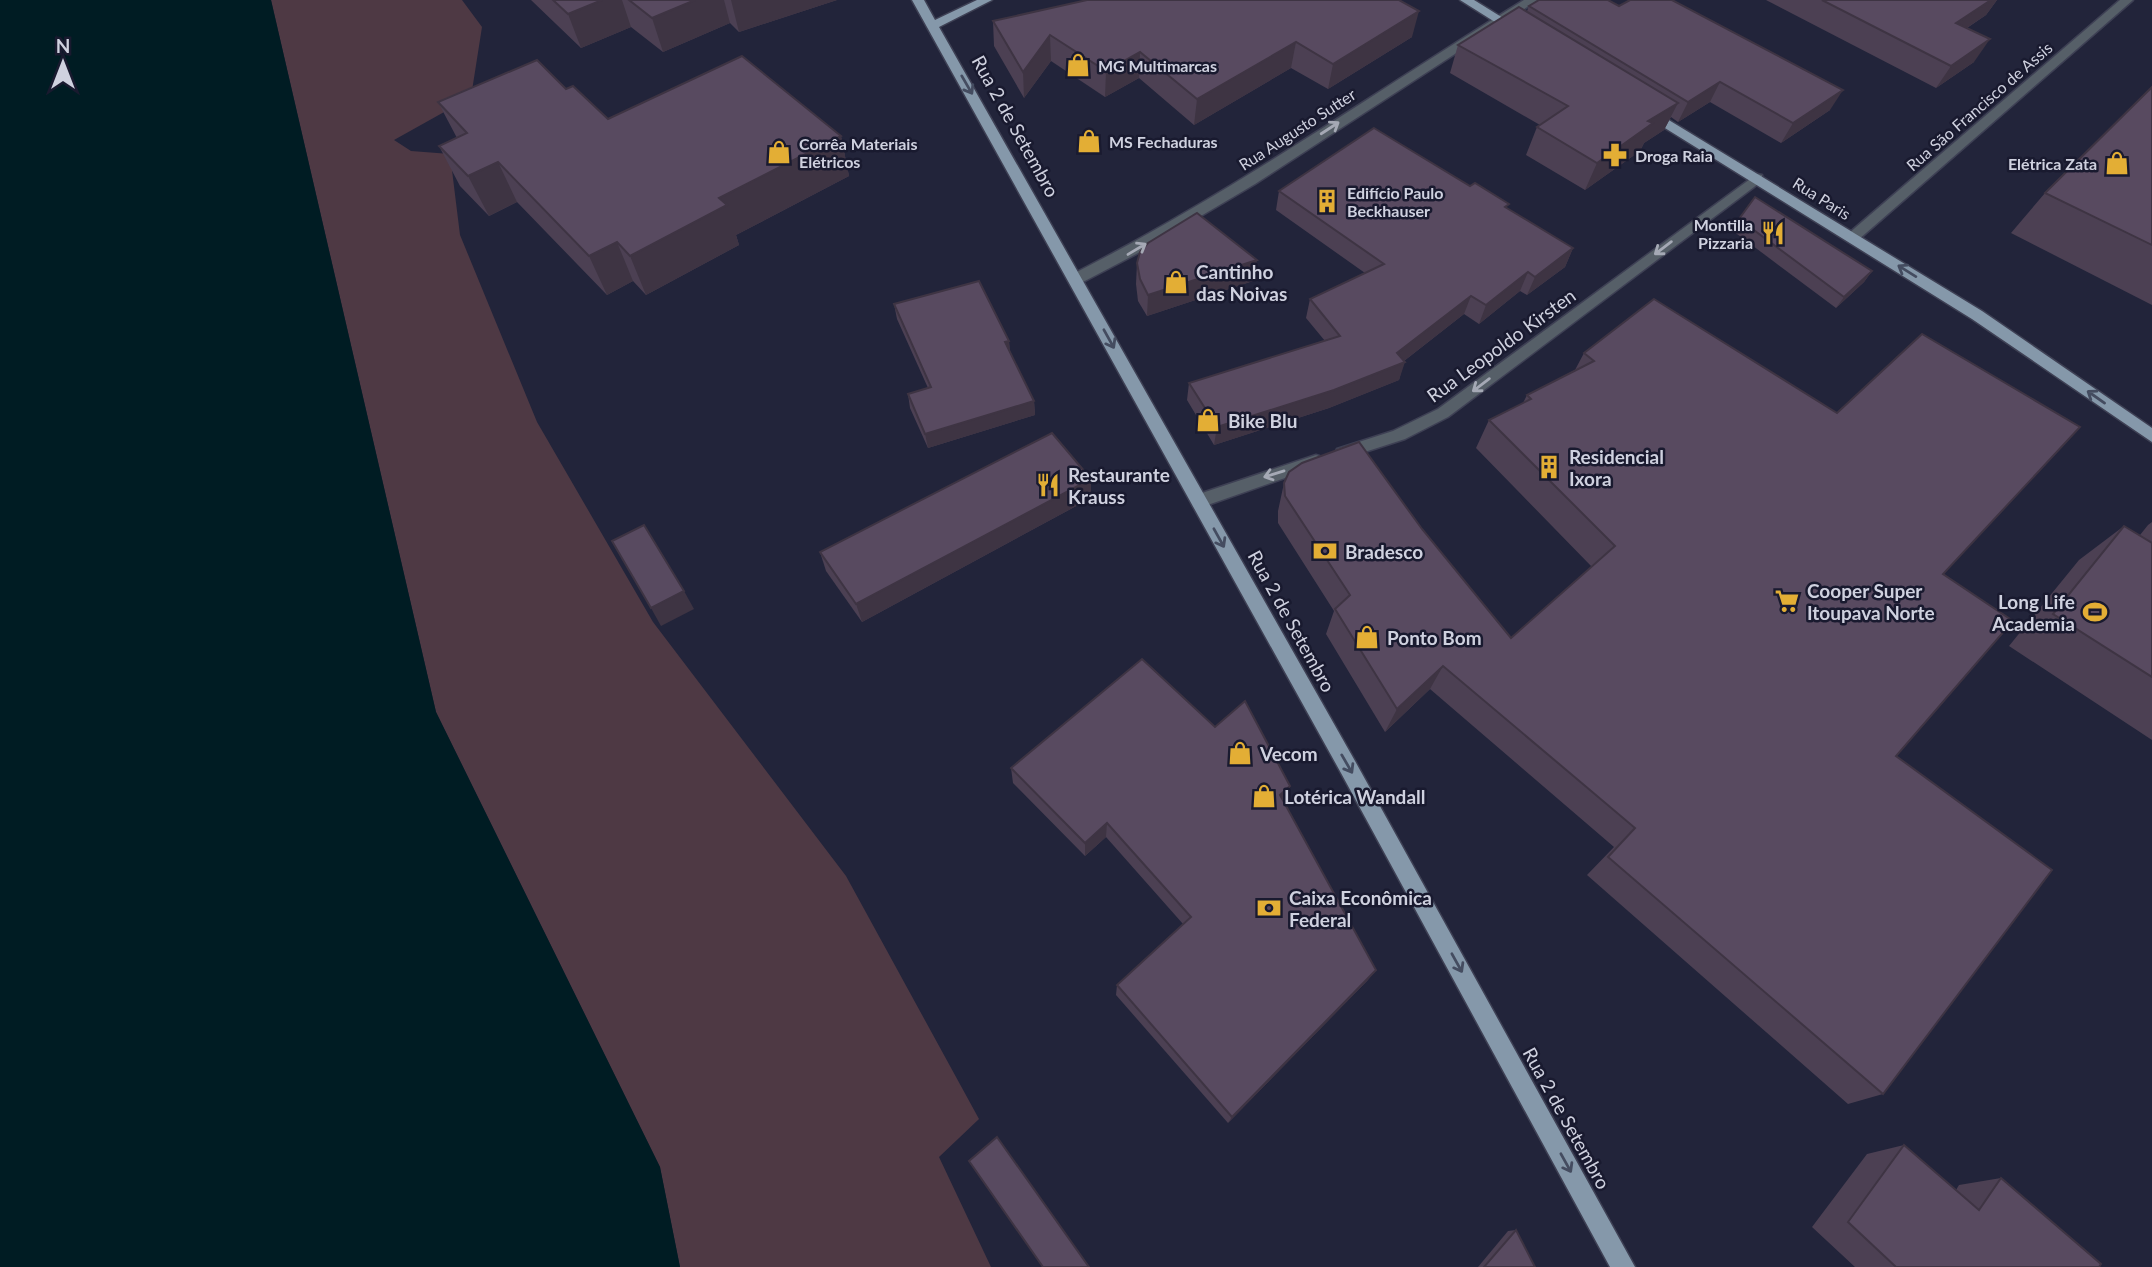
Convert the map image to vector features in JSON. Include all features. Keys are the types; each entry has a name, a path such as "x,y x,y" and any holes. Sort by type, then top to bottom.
{"main road":[{"name":"Rua 2 de Setembro","path":"918,0 1355,778 1623,1267"},
{"path":"933,26 986,0"},
{"path":"1466,0 1535,41"},
{"name":"Rua Paris","path":"1640,106 1977,315 2152,436"}],"street":[{"name":"Rua Augusto Sutter","path":"1076,279 1124,256 1197,214 1532,0"},
{"name":"Rua São Francisco de Assis","path":"1853,237 2127,0"},
{"name":"Rua Leopoldo Kirsten","path":"1199,500 1399,435 1443,413 1757,178"}],"shaded area":[{"path":"271,0 462,0 482,27 471,97 394,140 411,151 450,154 460,235 537,422 653,622 846,876 979,1119 939,1157 991,1267 680,1267 660,1167 436,712"}],"water":[{"path":"0,0 271,0 436,712 660,1167 680,1267 0,1267"}],"building":[{"path":"553,0 602,0 568,14"},
{"path":"629,0 695,0 652,18"},
{"path":"1087,0 1399,0 1419,11 1333,64 1296,42 1197,99 1140,52 1106,71 1050,35 1023,72 993,21"},
{"path":"1539,0 1608,0 1619,6 1630,0 1672,0 1843,90 1793,123 1720,82 1688,102 1529,6"},
{"path":"1822,0 1991,0 1956,23 1990,39 1951,66"},
{"path":"1519,7 1678,103 1648,121 1653,123 1597,163 1537,127 1568,106 1458,45"},
{"path":"742,56 841,136 719,198 727,205 630,256 617,242 589,256 498,162 468,176 439,146 467,133 438,102 537,60 566,89 573,86 608,119"},
{"path":"2152,87 2152,245 2045,193"},
{"path":"1374,128 1470,186 1475,183 1509,204 1505,207 1573,248 1535,277 1528,272 1486,305 1471,296 1397,353 1405,362 1334,390 1217,427 1189,383 1340,336 1310,299 1384,264 1279,191"},
{"path":"1755,197 1872,271 1844,297 1739,219"},
{"path":"1197,213 1257,260 1148,295 1140,279 1137,263 1140,252 1148,243"},
{"path":"979,281 1009,341 1005,342 1034,401 925,434 908,394 931,387 894,304"},
{"path":"1654,299 1837,413 1922,334 2080,427 1943,574 2013,621 1896,756 2052,870 1883,1094 1608,857 1635,828 1443,666 1397,709 1335,609 1350,595 1285,496 1284,483 1289,472 1302,463 1359,442 1422,529 1511,638 1615,546 1489,420 1531,399 1527,395 1594,361 1584,353"},
{"path":"1052,433 1091,479 856,604 820,552"},
{"path":"644,525 684,591 651,608 612,541"},
{"path":"2124,526 2152,543 2152,677 2053,614"},
{"path":"1142,659 1215,727 1245,701 1290,786 1280,795 1376,970 1232,1117 1117,985 1191,917 1107,823 1085,843 1011,768"},
{"path":"997,1137 1089,1267 1043,1267 969,1161"},
{"path":"1904,1145 1979,1210 2001,1178 2101,1264 2099,1267 1896,1267 1848,1222"},
{"path":"1516,1230 1535,1267 1484,1267"}],"place":[{"name":"MG Multimarcas","path":"1078,65"},
{"name":"MS Fechaduras","path":"1089,141"},
{"name":"Corrêa Materiais Elétricos","path":"779,152"},
{"name":"Droga Raia","path":"1615,155"},
{"name":"Elétrica Zata","path":"2117,163"},
{"name":"Edifício Paulo Beckhauser","path":"1327,201"},
{"name":"Montilla Pizzaria","path":"1773,233"},
{"name":"Cantinho das Noivas","path":"1176,282"},
{"name":"Bike Blu","path":"1208,420"},
{"name":"Residencial Ixora","path":"1549,467"},
{"name":"Restaurante Krauss","path":"1048,485"},
{"name":"Bradesco","path":"1325,551"},
{"name":"Cooper Super Itoupava Norte","path":"1787,601"},
{"name":"Long Life Academia","path":"2095,612"},
{"name":"Ponto Bom","path":"1367,637"},
{"name":"Vecom","path":"1240,753"},
{"name":"Lotérica Wandall","path":"1264,796"},
{"name":"Caixa Econômica Federal","path":"1269,908"}]}
